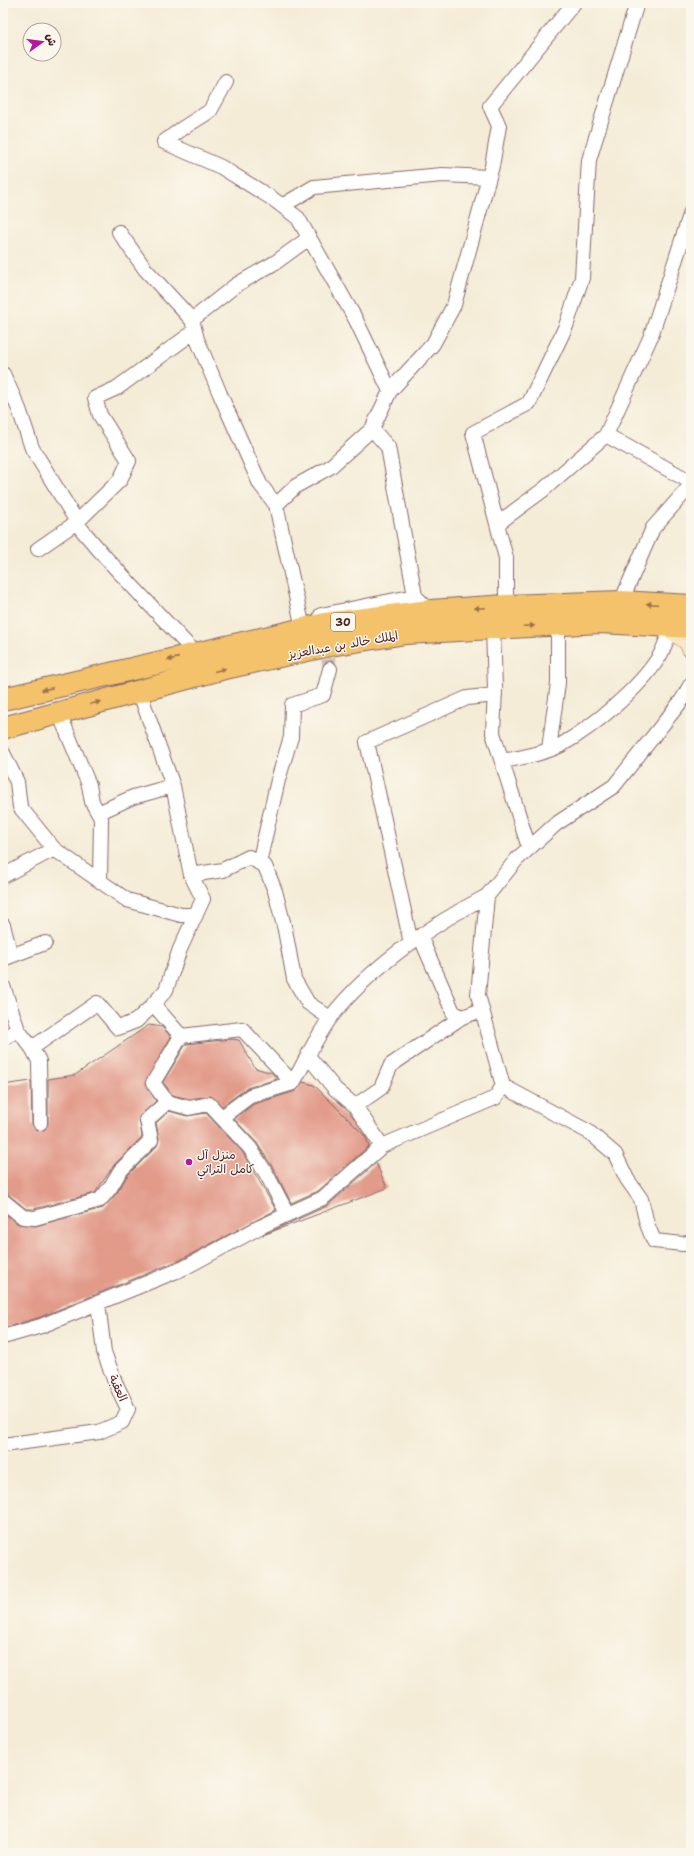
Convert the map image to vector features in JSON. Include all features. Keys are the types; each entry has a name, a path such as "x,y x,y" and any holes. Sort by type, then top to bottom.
{"highway":[{"name":"الملك خالد بن عبدالعزيز","path":"3,699 325,624 423,604 506,606 621,602 689,603"},
{"name":"الملك خالد بن عبدالعزيز","path":"3,728 226,668 330,645 406,633 600,622 676,627"}],"street":[{"path":"276,505 296,486 330,467 372,429 390,391 433,344 454,305 489,178 499,126 490,106 574,3"},
{"path":"506,606 506,558 473,433 529,403 566,326 582,278 589,160 637,3"},
{"path":"226,82 210,111 164,142 221,167 298,218 356,320 390,391"},
{"path":"282,206 314,187 442,175 489,178"},
{"path":"497,524 543,490 606,435 651,336 691,212"},
{"path":"119,232 145,269 193,326 220,394 260,484 276,505 301,619"},
{"path":"38,549 77,522 120,480 129,461 100,414 95,398 118,388 193,326 236,285 276,262 309,238"},
{"path":"3,374 19,409 32,448 77,522 106,558 196,654"},
{"path":"238,644 276,624 301,619 423,604 388,447 372,429"},
{"path":"606,435 691,484 653,528 621,602"},
{"path":"548,749 558,683 558,625"},
{"path":"502,761 530,756 560,745 613,707 633,689 659,657 676,627 689,642 691,648"},
{"path":"493,628 495,695 493,733 529,848"},
{"path":"259,863 278,780 292,736 292,705 323,695 330,669"},
{"path":"222,1117 250,1096 293,1083 330,1018 352,992 416,940 452,914 487,896 517,859 556,824 614,786 682,700 691,684"},
{"path":"32,1048 96,1003 118,1028 136,1020 154,1005 166,990 180,949 204,899 191,875 173,786 139,691"},
{"path":"462,1017 453,1012 416,940 367,742 467,698 495,695"},
{"path":"59,713 89,785 92,802 101,818 100,881"},
{"path":"3,753 17,782 20,806 54,849 127,900 181,915 196,915"},
{"path":"98,813 133,797 173,786"},
{"path":"3,876 54,849"},
{"path":"191,875 223,870 249,856 265,866 275,891 285,930 294,979 308,1003 330,1018"},
{"path":"3,1337 42,1326 184,1268 287,1213 323,1198 382,1146 495,1098 502,1086 478,995 487,896"},
{"path":"3,925 7,958 45,943"},
{"path":"3,986 18,1030 32,1048 39,1061 40,1124"},
{"path":"154,1005 181,1036"},
{"path":"355,1106 381,1088 391,1065 462,1017 482,1010"},
{"path":"181,1036 242,1029 293,1083"},
{"path":"3,1038 18,1030"},
{"path":"181,1036 153,1083 167,1102 189,1108 209,1104 250,1148 267,1175 287,1213"},
{"path":"308,1056 335,1089 355,1106 382,1146"},
{"path":"502,1086 589,1132 615,1154 627,1179 641,1199 654,1241 683,1244 691,1242"},
{"path":"3,1201 23,1217 35,1218 100,1200 110,1188 120,1171 151,1140 147,1120 167,1102"},
{"name":"العقبة","path":"3,1444 99,1432 122,1422 128,1409 115,1382 104,1352 98,1303"}],"building":[{"path":"149,1025 162,1027 171,1037 145,1083 156,1101 139,1117 142,1137 114,1165 95,1193 34,1209 26,1209 8,1194 3,1193 3,1085 31,1081 32,1124 36,1130 44,1130 48,1123 48,1079 75,1075"},
{"path":"232,1039 239,1040 255,1068 272,1073 277,1079 247,1088 222,1106 211,1096 189,1099 172,1095 163,1082 186,1044"},
{"path":"303,1082 314,1085 365,1136 369,1146 318,1191 291,1203 275,1171 257,1143 234,1119 254,1104 296,1091"},
{"path":"169,1111 187,1116 206,1113 243,1153 276,1210 180,1260 38,1318 3,1328 3,1212 18,1224 35,1226 103,1208 117,1193 127,1176 157,1146 159,1139 156,1123"},
{"path":"376,1163 387,1188 263,1235 327,1206"}],"tunnel":[{"path":"324,638 330,669"}],"place":[{"name":"منزل آل كامل التراثي","path":"189,1162"}]}
